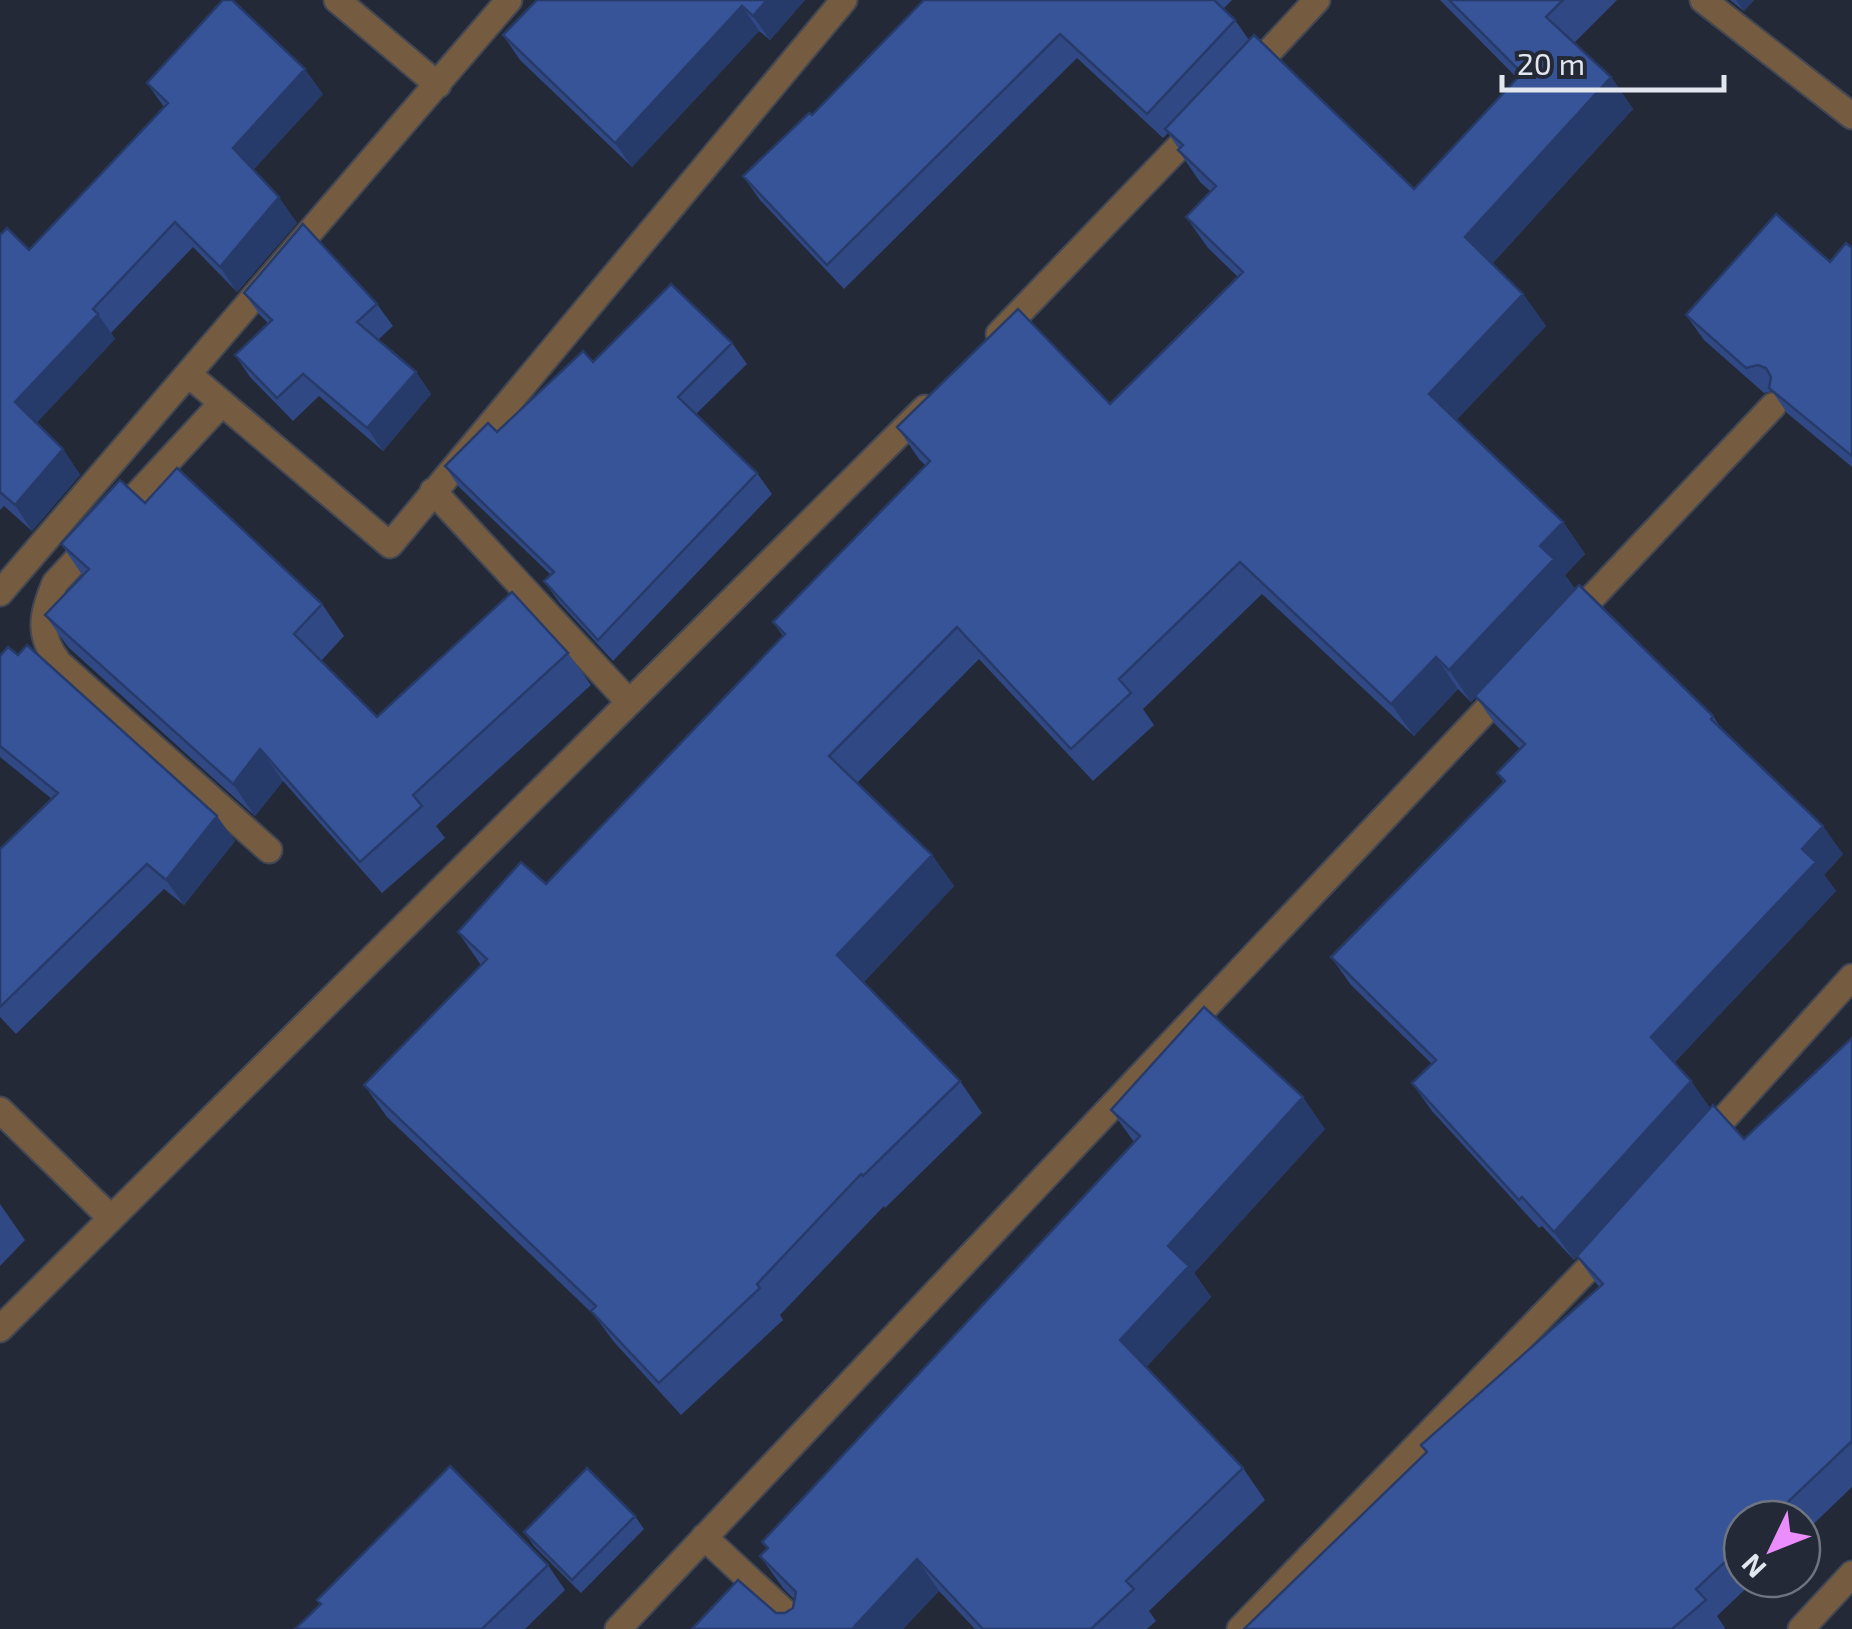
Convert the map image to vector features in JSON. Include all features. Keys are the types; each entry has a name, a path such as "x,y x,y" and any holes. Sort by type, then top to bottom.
{"street":[{"path":"337,0 438,85"},
{"path":"0,593 509,0"},
{"path":"188,374 390,545 844,0"},
{"path":"982,350 1317,0"},
{"path":"1704,0 1852,116"},
{"path":"0,1329 940,393"},
{"path":"222,403 55,583 44,608 42,628 47,648 59,663 269,850"},
{"path":"1554,638 1772,406"},
{"path":"432,491 629,702"},
{"path":"618,1629 1526,667"},
{"path":"1679,1169 1852,977"},
{"path":"0,1110 111,1218"},
{"path":"1240,1629 1626,1228"},
{"path":"704,1537 803,1629"},
{"path":"1801,1629 1852,1574"}],"building":[{"path":"223,0 232,0 305,69 233,148 279,197 220,267 175,222 93,309 98,314 15,402 63,449 15,505 0,492 0,235 7,228 29,250 168,103 147,83"},
{"path":"537,0 767,0 753,16 742,6 615,143 503,35"},
{"path":"924,0 1214,0 1235,20 1147,114 1060,34 827,265 743,176 809,113 812,115"},
{"path":"1449,0 1563,0 1546,17 1611,77 1465,237 1523,294 1429,394 1563,522 1540,546 1554,559 1449,670 1436,657 1391,704 1240,562 1119,679 1131,693 1071,749 957,627 829,756 932,855 837,955 960,1081 861,1174 757,1284 760,1288 659,1383 591,1311 596,1306 364,1085 487,959 458,932 521,862 546,884 785,634 773,622 930,461 897,427 1018,309 1110,404 1243,272 1186,217 1216,186 1178,150 1183,145 1165,129 1254,35 1414,189 1522,73"},
{"path":"1776,214 1830,262 1846,243 1852,248 1852,456 1769,388 1771,377 1766,368 1746,368 1686,315"},
{"path":"303,224 377,304 357,322 416,372 367,428 303,374 277,398 235,355 272,320 244,293"},
{"path":"671,284 732,343 678,397 757,473 598,640 544,581 554,572 445,466 488,423 497,432 583,351 593,362"},
{"path":"177,468 322,604 294,634 377,717 512,592 568,653 413,795 422,806 360,862 260,749 233,784 45,615 89,569 61,544 120,480 145,503"},
{"path":"1579,585 1823,826 1802,849 1816,862 1651,1037 1691,1081 1554,1232 1522,1197 1519,1200 1412,1083 1436,1060 1331,957 1505,781 1497,773 1525,744 1475,696"},
{"path":"27,645 217,816 166,880 147,864 0,1007 0,849 58,793 0,746 0,656 8,647 18,655"},
{"path":"1204,1007 1303,1097 1168,1246 1189,1266 1120,1340 1243,1468 1126,1581 1134,1589 1091,1629 983,1629 917,1559 852,1629 692,1629 738,1580 776,1613 793,1608 796,1592 760,1556 768,1548 762,1542 1140,1136 1111,1110"},
{"path":"1852,1038 1852,1441 1791,1499 1722,1499 1722,1565 1696,1589 1706,1600 1672,1629 1244,1629 1427,1452 1421,1445 1603,1284 1577,1256 1713,1105 1744,1139"},
{"path":"450,1466 548,1565 482,1629 295,1629 321,1604 317,1600"},
{"path":"587,1468 635,1516 572,1580 524,1532"}]}
